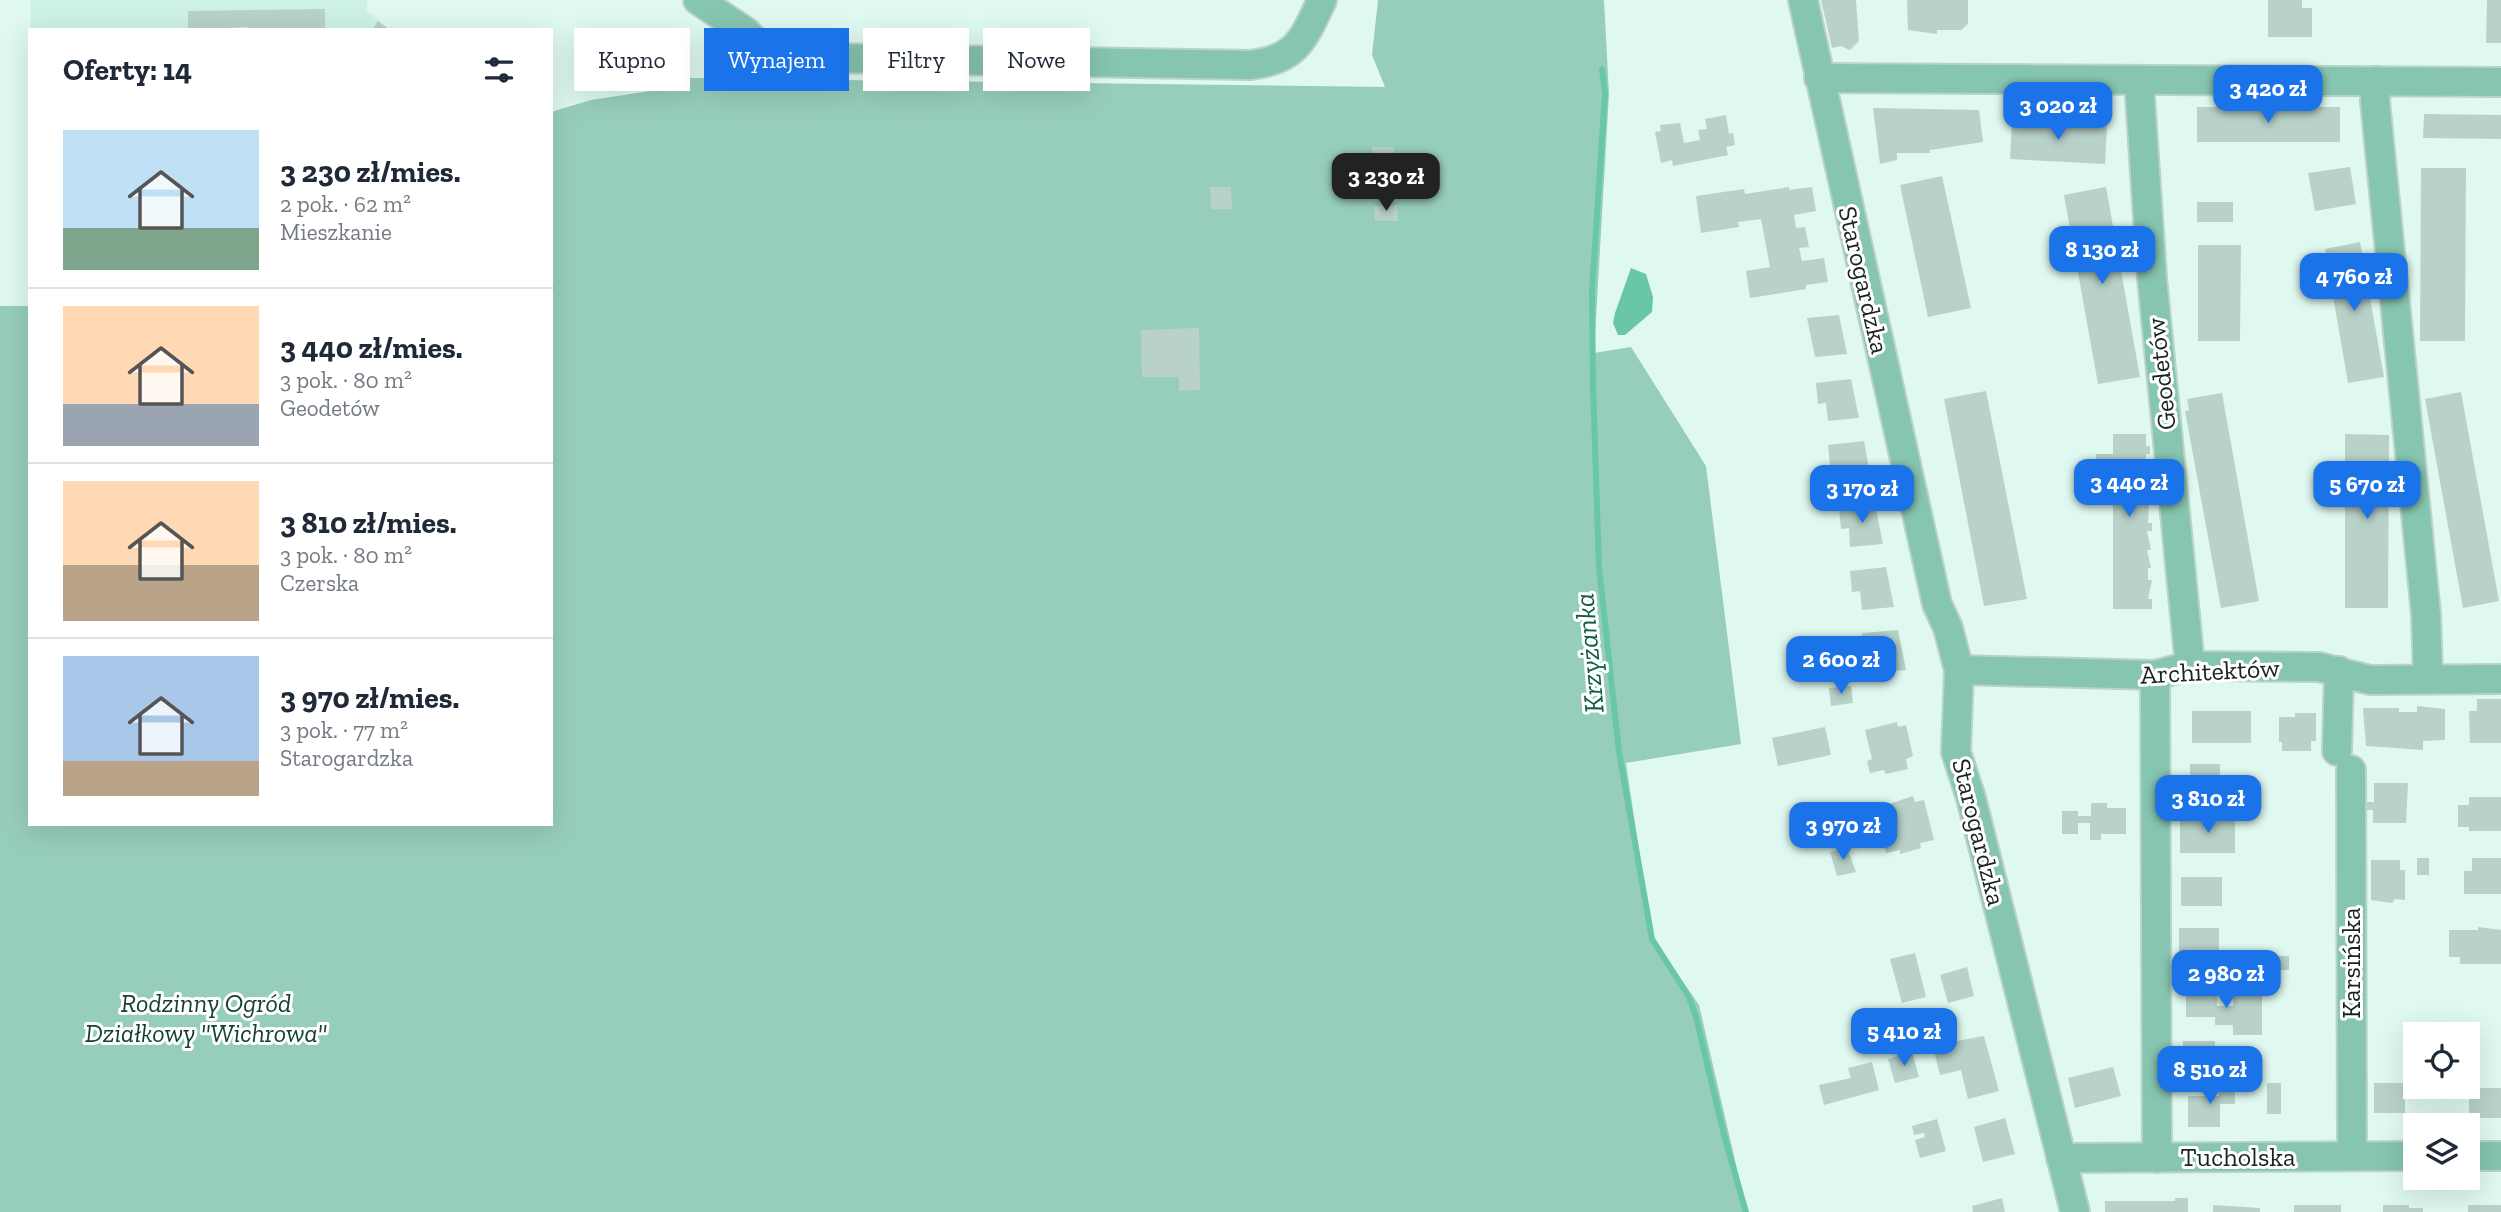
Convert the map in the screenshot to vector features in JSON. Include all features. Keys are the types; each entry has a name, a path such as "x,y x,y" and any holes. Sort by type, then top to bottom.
{"street":[{"path":"698,0 746,32 770,57 1250,65 1284,55 1303,41 1322,0"},
{"name":"Starogardzka","path":"1803,0 1937,604 1948,628 1959,670 1956,752 1971,798 2075,1212"},
{"path":"1819,78 2501,82"},
{"name":"Geodetów","path":"2139,81 2152,278 2190,666"},
{"path":"2376,81 2376,115 2426,614 2428,677"},
{"name":"Architektów","path":"1959,670 2155,675 2190,666 2319,667 2370,680 2428,677 2501,679"},
{"name":"Karsińska","path":"2339,671 2344,761 2351,1156"},
{"path":"2155,675 2157,1157"},
{"name":"Tucholska","path":"2061,1158 2403,1156"},
{"path":"2480,1156 2501,1156"}],"shaded area":[{"path":"31,0 367,0 367,11 388,28 30,28"},
{"path":"1631,268 1646,274 1653,297 1652,312 1625,335 1618,335 1613,323"}],"green space":[{"name":"Rodzinny Ogród Działkowy \"Wichrowa\"","path":"1378,0 1604,0 1609,94 1594,353 1631,347 1706,466 1741,744 1626,763 1652,937 1699,1005 1747,1212 0,1212 0,306 28,306 28,826 553,826 553,111 591,100 650,91 690,91 690,78 704,78 704,91 849,91 849,80 863,80 863,91 969,91 969,82 983,82 983,91 1090,91 1090,83 1385,87 1372,55"}],"building":[{"path":"1821,0 1856,0 1859,41 1850,50 1841,46 1832,48"},
{"path":"1907,0 1968,0 1968,24 1961,30 1937,30 1937,34 1908,30"},
{"path":"2268,0 2302,0 2302,8 2312,8 2312,37 2268,37"},
{"path":"2487,0 2501,0 2501,43 2486,43"},
{"path":"325,9 325,28 188,28 188,11"},
{"path":"378,21 387,28 373,28"},
{"path":"2197,107 2340,107 2340,142 2197,142"},
{"path":"1873,108 1979,110 1983,142 1930,150 1930,153 1897,153 1897,160 1880,164"},
{"path":"2424,114 2501,115 2501,139 2423,138"},
{"path":"1726,115 1729,134 1733,133 1735,145 1726,147 1728,155 1673,166 1672,160 1661,163 1655,132 1661,131 1660,125 1680,123 1684,143 1700,140 1698,130 1707,129 1705,119"},
{"path":"2012,121 2107,126 2105,164 2010,159"},
{"path":"1372,147 1394,147 1394,163 1372,163"},
{"path":"2350,167 2356,204 2315,211 2308,173"},
{"path":"2421,168 2466,168 2465,341 2420,341"},
{"path":"1942,176 1971,308 1928,317 1900,185"},
{"path":"1210,187 1231,187 1232,209 1211,209"},
{"path":"1789,187 1789,190 1812,187 1816,211 1794,215 1796,228 1805,227 1809,247 1799,248 1802,261 1824,258 1828,282 1806,285 1806,289 1750,298 1746,271 1770,267 1761,219 1738,222 1739,227 1701,233 1696,196 1744,189 1745,194"},
{"path":"2106,187 2140,377 2098,384 2064,195"},
{"path":"2197,202 2233,202 2233,222 2197,222"},
{"path":"1397,205 1398,221 1375,221 1374,206"},
{"path":"2360,242 2384,377 2348,383 2325,249"},
{"path":"2198,245 2241,245 2240,341 2198,341"},
{"path":"1839,315 1847,354 1815,357 1807,318"},
{"path":"1199,328 1200,390 1179,391 1179,377 1142,377 1141,330"},
{"path":"1851,379 1859,418 1828,421 1826,403 1818,404 1816,383"},
{"path":"1986,391 2027,599 1984,606 1944,399"},
{"path":"2461,392 2499,601 2463,608 2425,399"},
{"path":"2222,393 2259,601 2221,608 2185,411 2189,410 2187,399"},
{"path":"2113,434 2146,434 2146,446 2150,446 2150,454 2146,454 2146,465 2150,465 2146,484 2150,484 2148,523 2152,523 2152,531 2147,531 2151,550 2147,550 2151,568 2148,568 2148,580 2152,580 2148,599 2152,599 2152,609 2113,609 2113,493 2105,492 2105,473 2096,474 2096,454 2113,454"},
{"path":"2345,434 2389,435 2388,608 2345,608"},
{"path":"1864,441 1871,480 1823,485 1821,466 1830,465 1828,445"},
{"path":"1875,504 1883,544 1850,547 1849,528 1841,529 1839,508"},
{"path":"1886,567 1894,607 1862,610 1860,591 1852,592 1850,571"},
{"path":"1898,630 1906,670 1874,673 1872,653 1864,654 1862,633"},
{"path":"1851,686 1853,703 1831,706 1829,688"},
{"path":"2477,699 2501,699 2501,743 2470,743 2469,711 2477,711"},
{"path":"2417,706 2445,709 2445,740 2423,741 2423,750 2366,746 2363,708 2399,708 2399,712 2417,712"},
{"path":"2192,711 2251,711 2251,743 2192,743"},
{"path":"2295,713 2316,713 2316,741 2311,741 2311,751 2282,751 2282,742 2279,742 2279,717 2295,717"},
{"path":"1897,722 1898,727 1906,725 1913,756 1906,759 1908,769 1886,774 1884,770 1870,773 1867,761 1872,759 1865,730"},
{"path":"1825,727 1831,755 1778,766 1772,738"},
{"path":"2190,764 2220,764 2220,792 2190,792"},
{"path":"2374,783 2408,783 2406,823 2373,823 2373,810 2367,810 2367,802 2374,802"},
{"path":"1913,796 1915,802 1924,800 1934,840 1920,843 1921,848 1900,854 1900,850 1886,853 1881,832 1869,836 1863,813"},
{"path":"2469,797 2501,797 2501,831 2469,831 2469,827 2458,827 2458,805 2469,805"},
{"path":"2091,803 2107,803 2107,808 2126,808 2126,834 2101,834 2101,840 2090,840 2090,823 2078,823 2078,834 2062,834 2062,811 2078,811 2078,816 2091,816"},
{"path":"2180,818 2235,818 2235,853 2180,853"},
{"path":"1847,848 1856,872 1837,876 1830,852"},
{"path":"2417,858 2429,858 2429,875 2417,875"},
{"path":"2472,858 2501,858 2501,894 2464,894 2464,871 2472,871"},
{"path":"2371,860 2400,860 2400,870 2405,870 2405,900 2395,899 2392,903 2371,900"},
{"path":"2181,877 2222,877 2222,906 2181,906"},
{"path":"2478,927 2501,930 2501,964 2460,964 2460,957 2449,957 2449,930 2478,930"},
{"path":"2179,928 2219,928 2219,956 2179,956"},
{"path":"1915,953 1926,997 1902,1003 1890,959"},
{"path":"2219,956 2289,956 2289,970 2219,970"},
{"path":"1967,967 1974,996 1948,1003 1940,975"},
{"path":"2186,986 2217,986 2217,1006 2233,1006 2233,996 2262,996 2262,1035 2233,1035 2233,1025 2215,1025 2215,1017 2186,1017"},
{"path":"1984,1036 1999,1091 1968,1099 1961,1070 1940,1075 1934,1051 1947,1048 1946,1043"},
{"path":"2183,1041 2215,1041 2215,1054 2223,1054 2223,1075 2183,1075"},
{"path":"1912,1052 1919,1077 1895,1083 1888,1059"},
{"path":"1872,1062 1879,1090 1824,1105 1819,1085 1851,1078 1848,1068"},
{"path":"2113,1067 2121,1096 2075,1108 2068,1078"},
{"path":"2219,1081 2235,1081 2235,1104 2220,1104 2220,1127 2188,1127 2188,1096 2219,1096"},
{"path":"2267,1083 2281,1083 2281,1114 2267,1114"},
{"path":"2374,1083 2403,1083 2405,1113 2374,1113"},
{"path":"2480,1088 2501,1088 2501,1118 2480,1118 2480,1113 2469,1113 2469,1099 2480,1099"},
{"path":"2005,1118 2015,1154 1983,1162 1974,1127"},
{"path":"1937,1119 1946,1151 1920,1158 1915,1140 1925,1137 1924,1133 1914,1135 1912,1126"},
{"path":"2002,1198 2005,1212 1973,1212 1972,1206"},
{"path":"2175,1198 2188,1198 2188,1212 2105,1212 2105,1201 2175,1201"},
{"path":"2213,1205 2260,1208 2260,1212 2213,1212"},
{"path":"2294,1205 2341,1205 2341,1212 2294,1212"},
{"path":"2383,1205 2409,1205 2409,1208 2423,1208 2423,1212 2383,1212"},
{"path":"2468,1205 2501,1205 2501,1212 2468,1212"}],"waterway":[{"name":"Krzyżanka","path":"1602,69 1605,93 1592,291 1593,386 1599,567 1619,752 1652,939 1689,997 1696,1017 1724,1135 1746,1212"}]}
